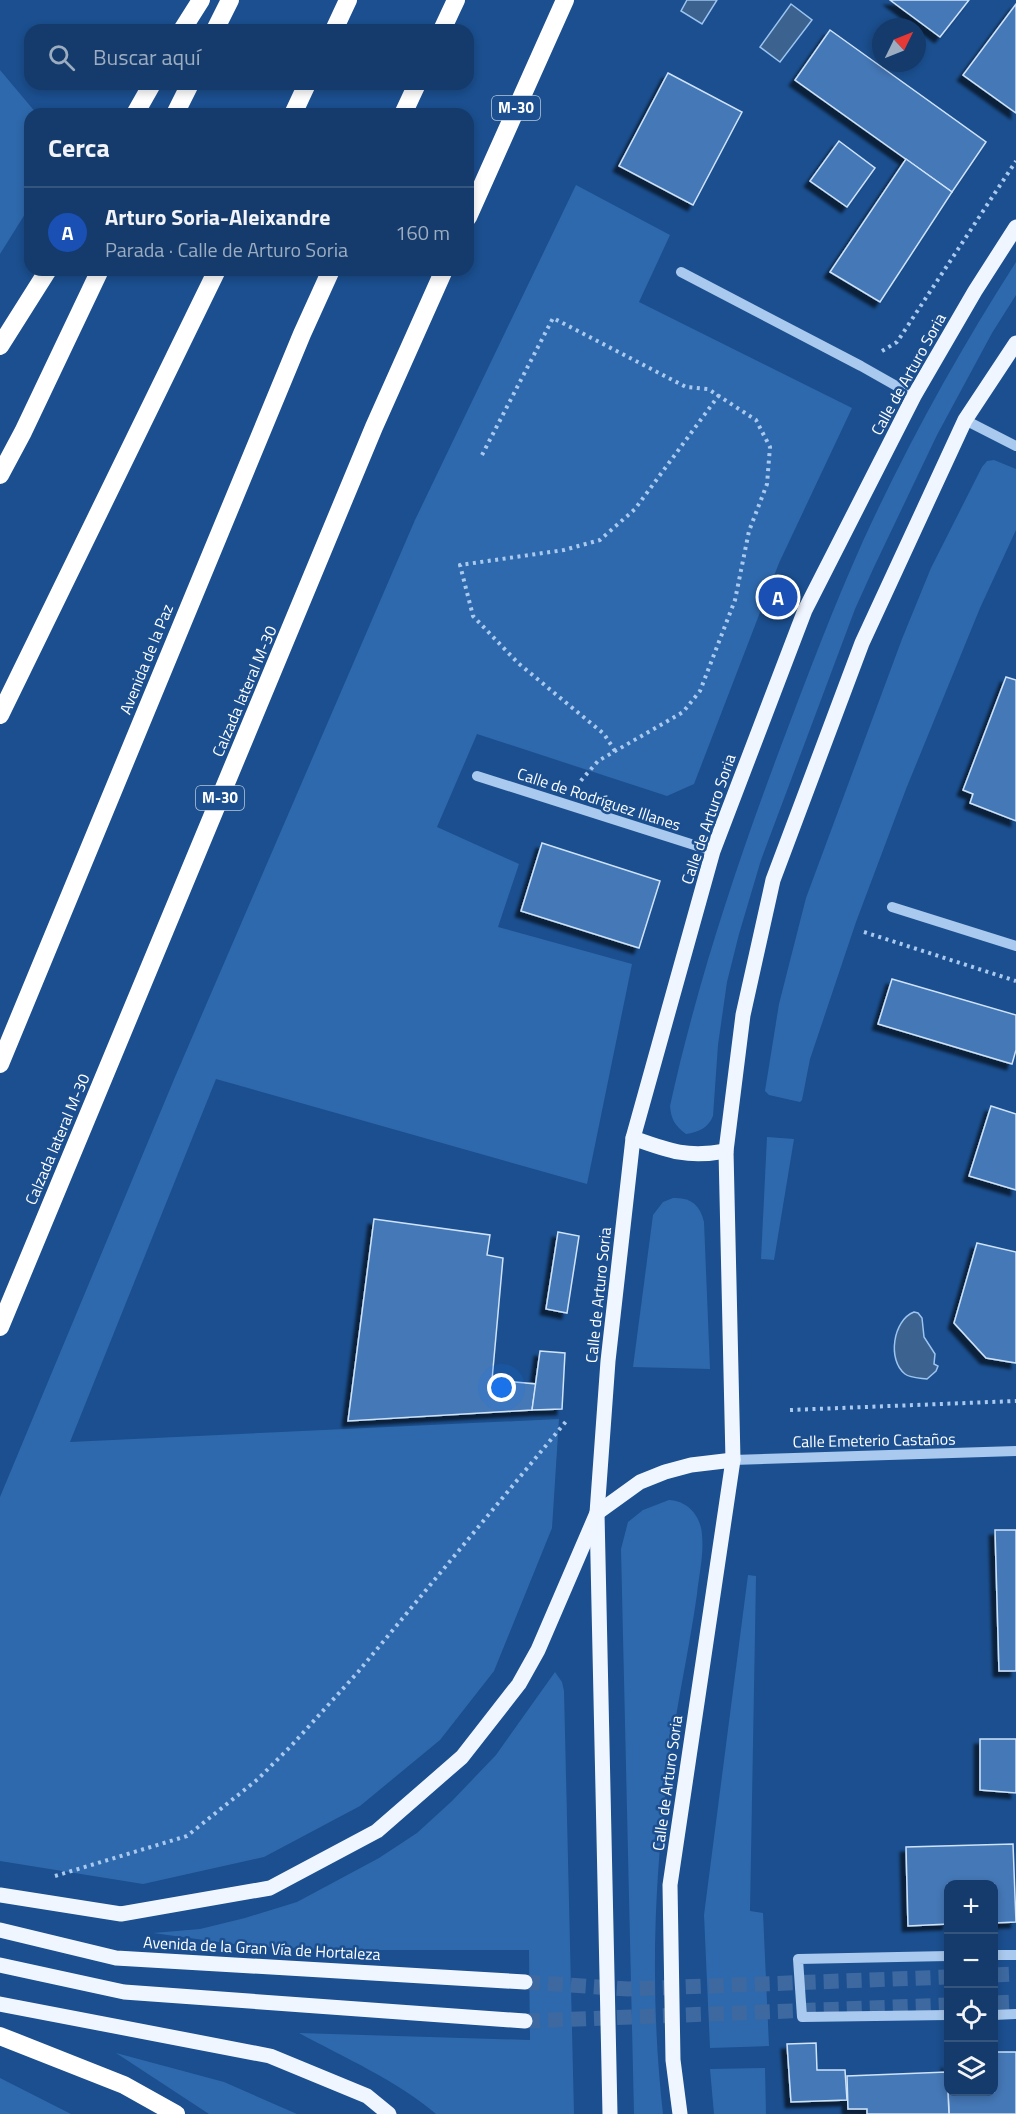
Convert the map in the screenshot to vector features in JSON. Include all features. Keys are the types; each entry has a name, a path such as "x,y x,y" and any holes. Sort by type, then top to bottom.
{"highway":[{"path":"186,24 201,0"},
{"path":"218,24 230,0"},
{"path":"337,24 348,0"},
{"path":"445,24 456,0"},
{"name":"M-30","path":"474,203 564,0"},
{"path":"138,108 149,90"},
{"path":"178,108 187,90"},
{"path":"296,108 305,90"},
{"path":"406,108 414,90"},
{"path":"0,346 44,276"},
{"path":"0,475 23,432 97,276"},
{"path":"0,715 214,276"},
{"name":"Avenida de la Paz","path":"0,1064 302,334 328,276"},
{"name":"Calzada lateral M-30","path":"0,1327 370,438 441,276"},
{"path":"0,2036 124,2085 176,2114"}],"main road":[{"name":"Calle de Arturo Soria","path":"610,2114 597,1513 608,1361 633,1138 713,850 805,610 914,396 975,291 1016,227"},
{"name":"Calle de Arturo Soria","path":"680,2114 672,2060 670,1885 733,1460 726,1151 743,1016 773,880 862,643 965,420 1016,343"},
{"path":"633,1138 674,1153 705,1155 726,1151"},
{"path":"0,1895 121,1914 270,1888 377,1831 462,1757 519,1684 538,1650 597,1513 630,1488 664,1472 691,1465 733,1460"},
{"name":"Avenida de la Gran Vía de Hortaleza","path":"0,1930 116,1958 525,1982"},
{"path":"0,1965 124,1992 525,2021"},
{"path":"0,2004 270,2056 367,2096 389,2114"}],"street":[{"path":"681,272 914,396"},
{"path":"965,420 1016,446"},
{"name":"Calle de Rodríguez Illanes","path":"477,776 713,850"},
{"path":"892,907 1016,946"},
{"name":"Calle Emeterio Castaños","path":"733,1460 1016,1451"},
{"path":"998,1955 1016,1955"},
{"path":"944,1956 798,1959 802,2017 944,2015"},
{"path":"998,2015 1016,2014"}],"path":[{"path":"879,352 897,342 1016,161"},
{"path":"482,455 553,318 686,387 708,389 756,420 770,447 767,484 749,531 735,600 700,691 683,712 598,761 561,802"},
{"path":"615,751 604,734 518,663 473,616 460,565 564,550 600,540 635,509 718,395"},
{"path":"864,932 1016,981"},
{"path":"790,1410 1016,1401"},
{"path":"54,1876 187,1836 258,1779 358,1672 568,1419"}],"shaded area":[{"path":"687,0 717,0 702,24 681,11"},
{"path":"791,4 812,20 780,62 760,47"},
{"path":"0,70 32,108 24,108 24,216 0,254"},
{"path":"576,185 670,235 639,302 852,408 779,563 694,784 667,796 477,734 437,827 519,864 498,927 632,964 587,1184 216,1079 70,1442 559,1419 552,1528 494,1671 440,1740 360,1806 264,1857 143,1884 0,1861 0,1497 175,1077 415,520"},
{"path":"1016,262 1016,295 992,333 937,435 855,609 761,860 739,934 727,982 718,1045 713,1116 702,1129 686,1134 674,1122 670,1106 705,969 749,834 820,643 863,541 897,469 974,330"},
{"path":"994,460 1016,469 1016,530 980,608 906,789 856,922 810,1059 802,1100 800,1102 769,1095 765,1091 779,1004 806,898 902,639 931,568 982,467 987,461"},
{"path":"767,1137 794,1139 774,1260 761,1259"},
{"path":"673,1198 685,1199 694,1203 704,1222 710,1369 633,1367 653,1215 663,1202"},
{"path":"914,1312 922,1318 924,1337 935,1354 934,1364 938,1366 927,1379 905,1374 899,1368 894,1350 897,1331 901,1323"},
{"path":"669,1500 682,1503 696,1516 701,1528 702,1550 694,1613 672,1742 661,1835 655,1974 663,2114 634,2114 621,1549 628,1522 643,1510"},
{"path":"748,1575 756,1576 750,1911 763,1913 769,2046 710,2048 704,1915"},
{"path":"555,1672 562,1682 564,1691 574,2114 436,2114 387,2080 299,2033 530,2040 529,1950 348,1950 248,1946 153,1933 200,1929 297,1902 379,1858 417,1833 452,1801 496,1755"},
{"path":"116,2053 224,2082 297,2114 209,2114"},
{"path":"765,2068 766,2114 714,2114 710,2069"},
{"path":"0,2078 71,2114 0,2114"}],"building":[{"path":"890,0 969,0 940,37 926,27 926,18 914,18"},
{"path":"1016,4 1016,113 963,75"},
{"path":"830,30 872,60 872,72 888,72 986,142 952,192 795,80"},
{"path":"668,73 742,112 693,205 619,166"},
{"path":"839,141 875,168 847,207 810,181"},
{"path":"906,159 952,192 880,302 830,272"},
{"path":"1006,677 1016,680 1016,821 970,803 973,794 963,790"},
{"path":"542,843 660,881 639,948 521,911"},
{"path":"892,979 1016,1015 1016,1050 1012,1064 878,1024"},
{"path":"991,1106 1016,1114 1016,1190 969,1176"},
{"path":"374,1219 490,1235 487,1255 503,1258 492,1380 536,1384 532,1410 348,1421"},
{"path":"558,1232 579,1236 567,1313 546,1309"},
{"path":"977,1243 1016,1252 1016,1363 986,1358 954,1323"},
{"path":"540,1351 565,1353 562,1409 532,1410"},
{"path":"995,1530 1016,1530 1016,1671 999,1671"},
{"path":"980,1739 1016,1739 1016,1793 980,1790"},
{"path":"1013,1844 1016,1922 998,1923 998,1880 944,1880 944,1924 908,1926 906,1847"},
{"path":"816,2043 817,2070 845,2070 847,2100 791,2102 787,2044"},
{"path":"998,2052 1016,2052 1016,2114 949,2114 948,2096 998,2096"},
{"path":"944,2072 944,2096 948,2096 949,2114 867,2114 867,2109 848,2109 847,2076"}],"tunnel":[{"path":"998,1975 1016,1974"},
{"path":"525,1982 628,1989 944,1977"},
{"path":"998,2003 1016,2002"},
{"path":"525,2021 944,2005"}],"place":[{"name":"Arturo Soria-Aleixandre","path":"778,597"}]}
